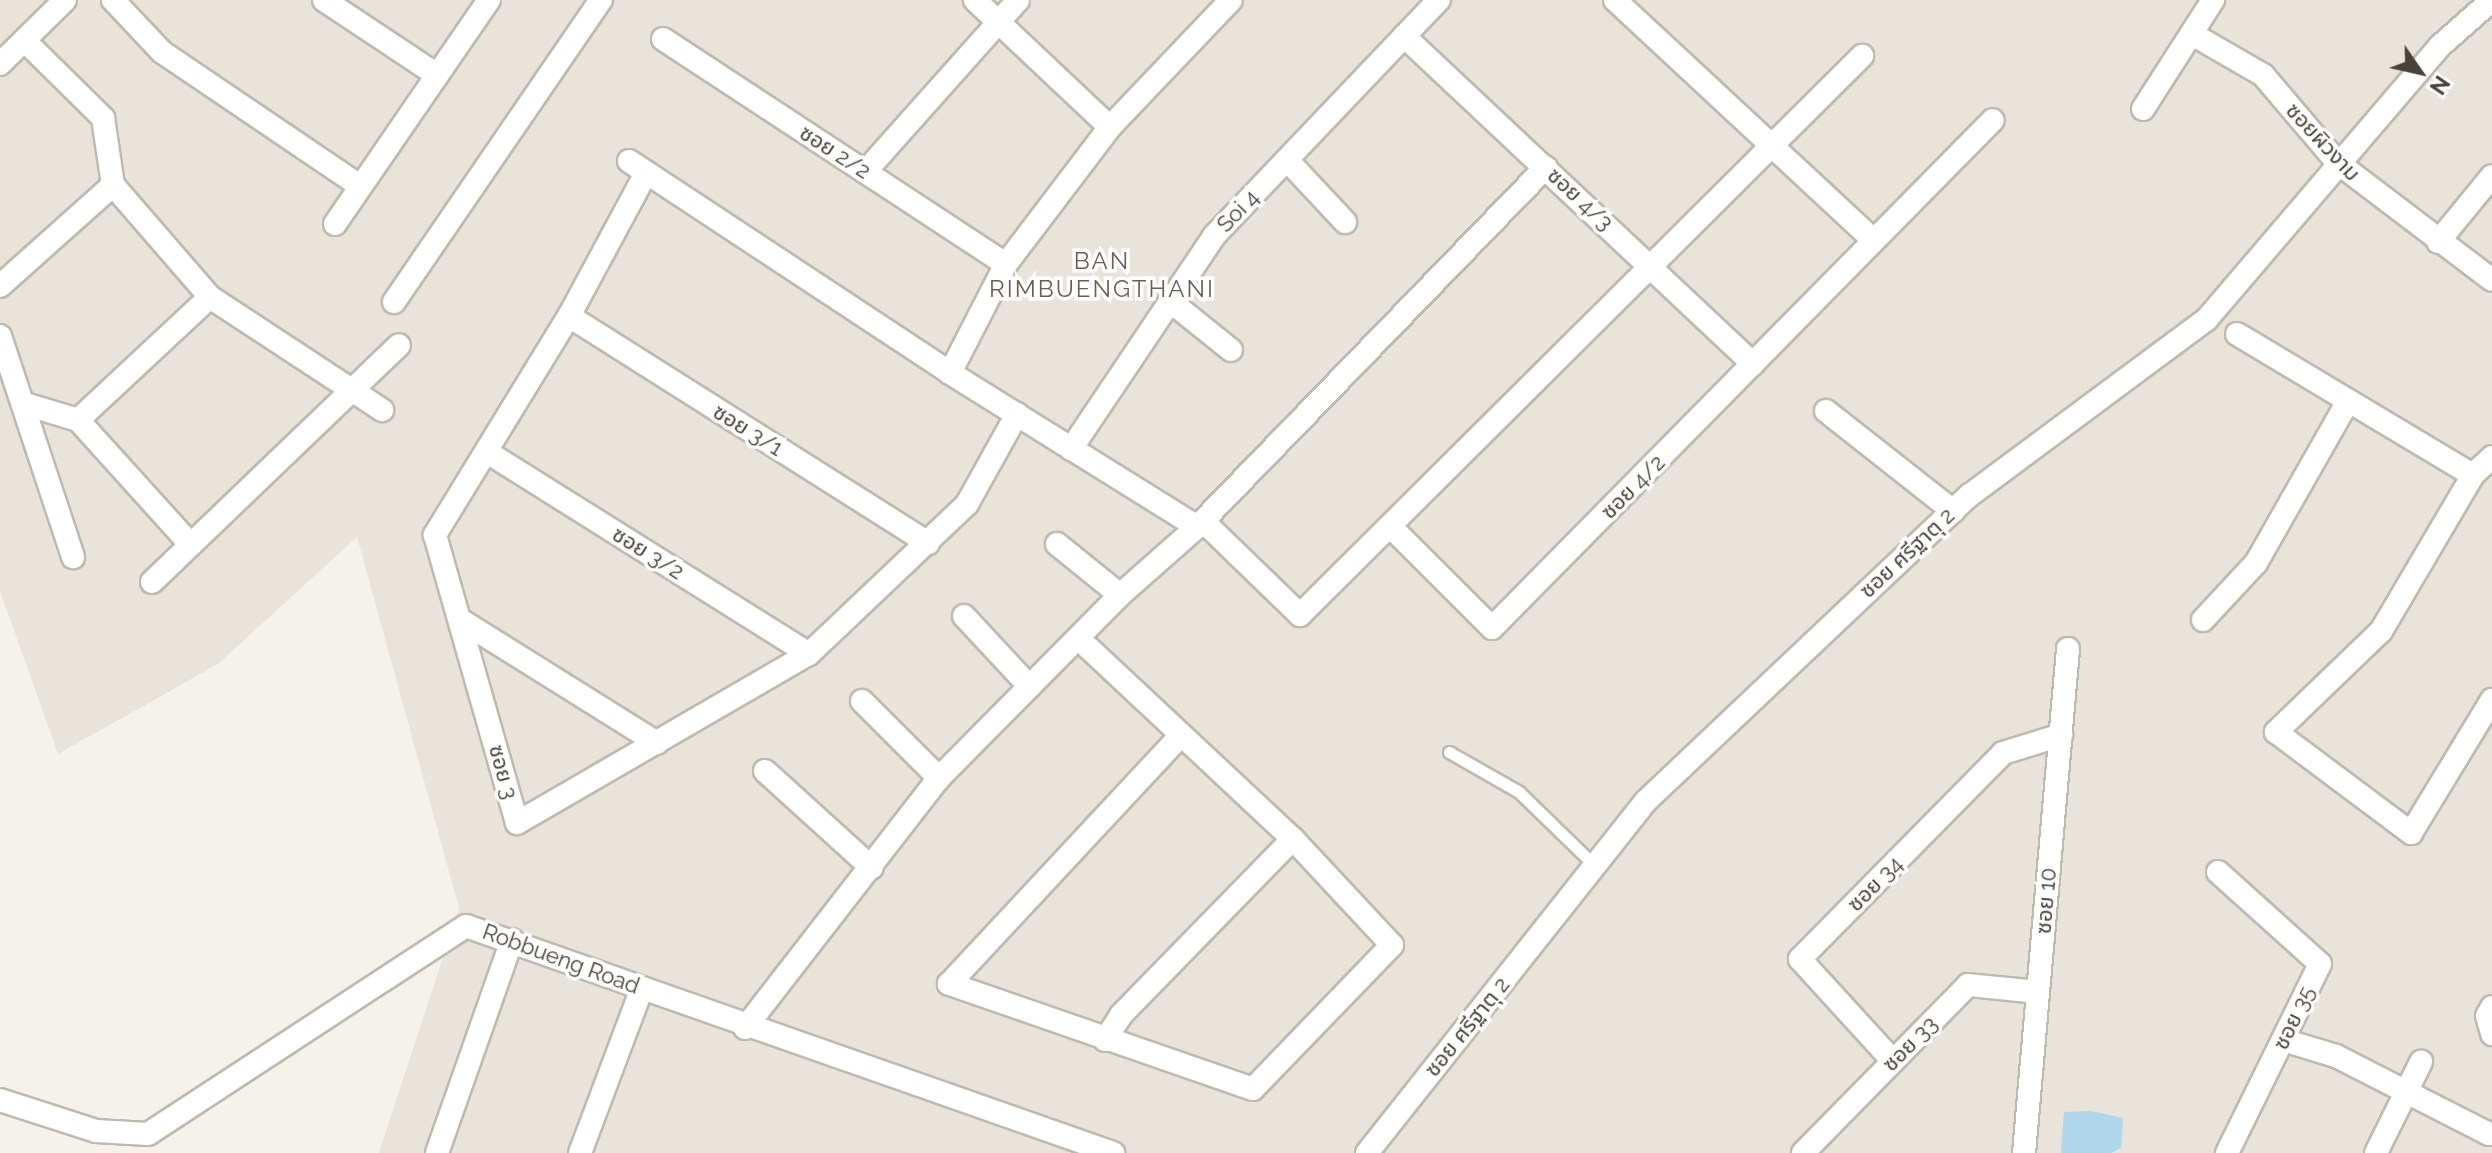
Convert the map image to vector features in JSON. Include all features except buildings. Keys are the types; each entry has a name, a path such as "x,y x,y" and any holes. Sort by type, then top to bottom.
{"street":[{"path":"0,64 65,0"},
{"path":"113,0 162,52 360,186"},
{"path":"324,0 437,75"},
{"path":"335,224 489,0"},
{"path":"394,302 601,0"},
{"path":"975,0 995,24 1110,127"},
{"path":"865,172 1018,0"},
{"path":"1231,0 1110,127 1006,264 950,373 1071,449 1200,524 1300,615 1862,56"},
{"name":"Soi 4","path":"1071,449 1214,236 1439,0"},
{"path":"1615,0 1873,240"},
{"path":"2143,109 2213,0"},
{"name":"ซอย ศรีฐาตุ 2","path":"1367,1153 1645,802 1953,511 2206,320 2440,46 2492,0"},
{"name":"ซอยผิวงาม","path":"2192,34 2263,75 2338,163 2438,242 2492,280"},
{"name":"ซอย 4/3","path":"1404,36 1652,265 1753,364"},
{"name":"ซอย 2/2","path":"663,39 1006,264"},
{"path":"25,41 103,118 113,185 210,297 382,410"},
{"name":"ซอย 4/2","path":"1390,526 1492,628 1993,120"},
{"path":"1287,160 1345,222"},
{"path":"745,1028 939,778 1120,595 1200,524 1546,167"},
{"name":"ซอย 3","path":"950,373 637,168 569,316 435,535 462,621 517,823 809,654 967,504 1017,414"},
{"path":"2438,242 2492,176"},
{"path":"0,286 113,185"},
{"path":"78,420 210,297"},
{"path":"1170,301 1231,350"},
{"name":"ซอย 3/1","path":"569,316 928,543"},
{"path":"2237,334 2473,475"},
{"path":"0,336 25,404 73,557"},
{"path":"152,582 189,543 399,345"},
{"path":"2203,620 2256,563 2348,401"},
{"path":"25,404 78,420 189,543"},
{"path":"1826,411 1953,511"},
{"name":"ซอย 3/2","path":"487,452 809,654"},
{"path":"2492,457 2473,475 2381,631 2276,732 2411,833 2492,700"},
{"path":"1057,544 1120,595"},
{"path":"964,616 1029,686"},
{"path":"462,621 657,743"},
{"path":"1078,638 1293,839 1381,929 1392,945 1384,958 1253,1089 949,984 1180,736"},
{"name":"ซอย 10","path":"2024,1153 2068,649"},
{"path":"862,701 939,778"},
{"name":"ซอย 34","path":"1893,1061 1800,959 2003,753 2061,735"},
{"path":"765,771 872,868"},
{"path":"1105,1040 1121,1015 1293,839"},
{"name":"ซอย 35","path":"2218,872 2320,964 2227,1153"},
{"name":"Robbueng Road","path":"0,1100 96,1131 148,1134 466,926 512,940 745,1028 1113,1153"},
{"path":"437,1153 512,940"},
{"name":"ซอย 33","path":"1803,1153 1968,985 2038,992"},
{"path":"580,1153 642,988"},
{"path":"2492,1007 2487,1016 2492,1034"},
{"path":"2283,1040 2336,1056 2489,1134"},
{"path":"2376,1153 2421,1062"}],"lane":[{"path":"1449,752 1519,792 1595,866"}],"shaded area":[{"path":"0,0 2492,0 2492,1153 379,1153 459,908 357,537 218,664 58,754 0,591"}],"water":[{"path":"2091,1111 2123,1118 2121,1148 2111,1153 2061,1153 2064,1112"}],"district":[{"name":"BAN RIMBUENGTHANI","path":"1102,275"}]}
